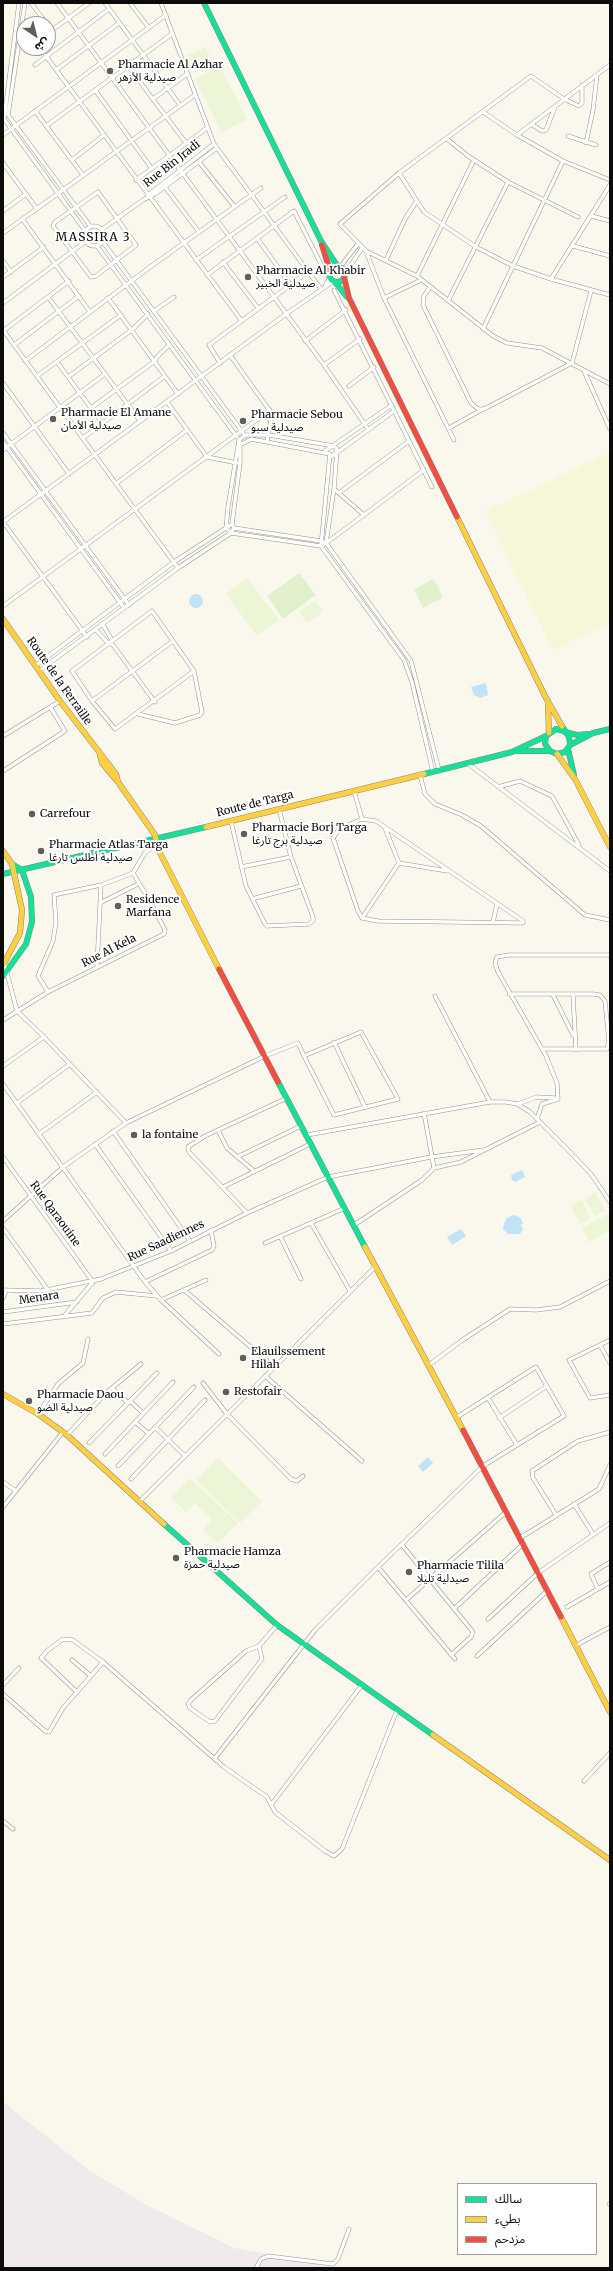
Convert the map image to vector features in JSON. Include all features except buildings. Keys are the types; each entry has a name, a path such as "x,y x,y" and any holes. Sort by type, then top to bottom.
{"street":[{"path":"17,16 19,3"},
{"path":"24,16 25,3"},
{"path":"31,3 40,16"},
{"path":"57,3 215,220 240,251 324,365 368,429"},
{"path":"56,27 82,5 89,3"},
{"path":"105,3 144,54 180,105"},
{"path":"130,3 148,28"},
{"path":"161,3 214,144 309,273 323,288"},
{"path":"204,3 321,241 344,275 349,298 546,698 569,737 569,747 575,779"},
{"path":"56,48 109,9"},
{"path":"3,135 100,62 166,15"},
{"path":"16,22 3,119 86,232 86,241"},
{"path":"56,70 119,23"},
{"path":"46,126 172,34"},
{"path":"3,119 8,114 18,56"},
{"path":"35,65 46,56 136,180 241,320"},
{"path":"517,136 610,65"},
{"path":"128,66 186,143"},
{"path":"3,72 14,76"},
{"path":"153,99 187,74"},
{"path":"586,143 593,110 597,75"},
{"path":"582,85 582,103 580,105 564,99 530,76 447,139 399,173 340,222 341,228 362,248 417,276 482,329 507,343 535,346 572,363 610,384"},
{"path":"95,90 152,169"},
{"path":"3,232 23,220 195,94"},
{"path":"531,124 542,131 546,130 555,106"},
{"path":"35,111 83,175"},
{"path":"483,112 517,136 563,161 610,180"},
{"path":"3,114 8,114"},
{"path":"8,114 91,227 102,230 104,236 102,242 97,246"},
{"path":"136,180 208,128"},
{"path":"72,160 104,135"},
{"path":"568,136 596,145"},
{"path":"447,139 474,160 508,182 578,217"},
{"name":"Rue Bin Jradi","path":"102,230 148,196 178,169 214,144"},
{"name":"Rue Bin Jradi","path":"148,196 165,187 217,148"},
{"path":"417,276 474,160"},
{"path":"482,329 563,161"},
{"path":"199,162 234,206"},
{"path":"3,163 37,209"},
{"path":"399,173 416,202 424,212 476,247 513,266 591,291 610,295"},
{"path":"448,301 508,182"},
{"path":"551,279 592,216 610,185"},
{"path":"165,187 199,232"},
{"path":"25,361 183,243 261,188"},
{"path":"99,192 136,245 111,265 92,277 53,226 55,222 77,207 99,192"},
{"path":"3,211 26,194"},
{"path":"196,260 285,197"},
{"path":"386,260 405,219 416,202"},
{"path":"207,275 274,225 295,212 322,266 290,284 273,296 209,346 220,363"},
{"path":"592,216 610,221"},
{"path":"23,220 56,263 90,312"},
{"path":"86,232 91,227"},
{"path":"257,238 290,284"},
{"path":"3,303 86,241"},
{"path":"39,671 87,637 178,568 230,533 233,526 240,463 242,444 97,246 91,245 86,241"},
{"path":"321,241 333,280 349,298"},
{"path":"102,242 248,439 329,452 330,457 321,546 404,660 412,682 433,772"},
{"path":"330,271 339,267 358,244"},
{"path":"573,246 610,256"},
{"path":"3,277 44,247"},
{"path":"87,637 3,522 333,280 340,281 362,248"},
{"path":"366,251 384,298 454,440"},
{"path":"3,261 11,272"},
{"path":"223,262 258,308"},
{"path":"384,298 421,280"},
{"path":"69,281 3,330 117,482 178,568"},
{"path":"430,287 424,296 423,305 471,403 478,409 484,409"},
{"path":"334,290 346,310 432,487"},
{"path":"448,428 572,363 591,291"},
{"path":"14,345 79,296"},
{"path":"48,297 140,421"},
{"path":"154,311 174,297"},
{"path":"108,298 133,329 178,394"},
{"path":"305,341 346,310"},
{"path":"68,377 133,329 148,314"},
{"path":"37,376 121,315"},
{"path":"324,365 360,339"},
{"path":"91,408 155,361 169,345"},
{"path":"230,355 270,410 272,420 268,441"},
{"path":"56,362 102,423"},
{"path":"349,386 374,367"},
{"path":"584,371 610,430"},
{"path":"3,450 105,374"},
{"path":"83,438 165,376"},
{"path":"3,383 69,474"},
{"path":"167,402 207,457 240,463"},
{"path":"325,451 392,404"},
{"path":"3,606 236,436 243,433 270,410"},
{"path":"330,457 394,411"},
{"path":"117,482 187,430"},
{"path":"3,433 129,605"},
{"path":"243,433 269,435 332,446 338,451"},
{"path":"243,433 239,440 235,462 226,528 230,533 321,546 424,470"},
{"path":"242,444 248,439"},
{"path":"340,492 409,441"},
{"path":"3,442 124,608"},
{"path":"326,543 338,451"},
{"path":"334,489 340,492 364,515"},
{"path":"35,666 174,562 226,528 233,526 321,541 326,543 411,661 439,770"},
{"path":"138,714 175,723 200,715 202,712 194,671 152,611 112,639 72,671 92,701 115,729 155,702 194,671"},
{"name":"Route de la Ferraille","path":"3,619 35,666 100,755 102,762 152,830 195,922 307,1135 310,1144 483,1466 610,1712"},
{"path":"103,625 112,639 113,645 155,702"},
{"path":"96,630 108,643 113,645"},
{"path":"92,701 173,641"},
{"path":"546,698 550,722 545,744 550,751 557,754 575,779 610,847"},
{"path":"3,736 60,701"},
{"path":"3,771 65,730 50,707"},
{"path":"557,754 593,734 610,728"},
{"path":"548,735 556,729 577,735 593,734"},
{"name":"Route de Targa","path":"3,874 156,841 278,808 512,752 548,735"},
{"name":"Route de Targa","path":"512,752 550,751"},
{"path":"467,763 581,847 610,871"},
{"path":"420,775 425,794 435,804 462,815 481,826 584,915 610,920"},
{"path":"498,787 520,781 552,796 581,847"},
{"path":"354,791 362,819"},
{"path":"231,821 246,886 267,926 309,924 313,921 313,917 291,857 278,808"},
{"path":"362,819 372,820 384,827 523,922 378,921 362,918 358,911 333,838 339,829 362,819"},
{"path":"384,827 399,863"},
{"path":"48,992 38,976 53,941 56,922 54,895 101,886 133,874 146,853 156,841"},
{"path":"3,851 12,864 22,870 32,908 30,934 21,954 4,975"},
{"path":"241,867 291,857"},
{"path":"362,918 399,863"},
{"path":"399,863 448,871"},
{"path":"12,864 21,899 22,922 17,942 4,963 4,975 17,1011 44,1037 126,1123"},
{"name":"Rue Al Kela","path":"3,1020 48,992 165,932 152,905 133,874"},
{"path":"100,903 138,884"},
{"path":"97,966 101,886"},
{"path":"252,899 301,886"},
{"path":"493,922 497,904"},
{"path":"558,1098 557,1083 542,1049 496,967 497,957 509,955 610,955"},
{"path":"510,994 600,995 605,1001 608,1014 609,1046 607,1049 542,1049"},
{"path":"553,995 574,1037"},
{"path":"573,995 574,1037 576,1050"},
{"path":"435,996 490,1102"},
{"path":"3,1221 63,1167 126,1123 265,1056 298,1043 304,1056 334,1115 398,1099 360,1032 304,1056"},
{"path":"3,1066 44,1037"},
{"path":"334,1042 365,1107"},
{"path":"17,1103 70,1064"},
{"path":"3,1084 156,1296 219,1354"},
{"path":"3,1093 7,1090"},
{"path":"39,1134 97,1092"},
{"path":"517,1104 536,1097 558,1098"},
{"path":"247,1213 188,1148 197,1141 218,1130 287,1098"},
{"path":"354,1225 422,1180 434,1168 460,1162 538,1120 542,1104 558,1098"},
{"path":"307,1135 490,1102 517,1104 526,1108 591,1174 610,1202"},
{"path":"424,1113 434,1168"},
{"path":"237,1157 301,1126"},
{"path":"218,1130 228,1148 254,1171"},
{"path":"113,1131 190,1241"},
{"path":"95,1144 171,1250"},
{"path":"224,1187 310,1144"},
{"name":"Rue Saadiennes","path":"4,1290 48,1290 93,1282 171,1250 247,1213 328,1177 431,1157 484,1150"},
{"name":"Rue Qaraouine","path":"3,1157 93,1282"},
{"path":"265,1243 345,1208"},
{"path":"311,1223 350,1292"},
{"path":"3,1228 48,1290"},
{"path":"145,1282 212,1250 214,1246 211,1230"},
{"path":"280,1236 301,1279"},
{"path":"140,1501 376,1266"},
{"path":"161,1300 206,1280"},
{"path":"429,1365 460,1341 510,1309 536,1310 560,1307 610,1281"},
{"path":"65,1315 93,1282"},
{"path":"3,1298 4,1290"},
{"path":"184,1290 274,1367"},
{"path":"3,1324 94,1312 101,1300 113,1293 156,1296"},
{"name":"Menara","path":"3,1312 77,1302"},
{"path":"38,1414 60,1382 83,1363 88,1339"},
{"path":"610,1340 569,1360 590,1398 610,1395"},
{"path":"600,1345 610,1363"},
{"path":"3,1507 65,1433 112,1388 141,1364"},
{"path":"215,1758 304,1644 378,1568 483,1466 564,1416 536,1366 457,1417"},
{"path":"89,1443 157,1373"},
{"path":"265,1376 362,1460"},
{"path":"105,1454 174,1382"},
{"path":"204,1383 227,1414 291,1479 297,1481 304,1476"},
{"path":"499,1418 547,1386"},
{"path":"118,1466 194,1387"},
{"path":"112,1388 143,1413"},
{"path":"3,1394 38,1414 65,1433 231,1586 277,1625 610,1860"},
{"path":"488,1398 517,1445"},
{"path":"131,1479 205,1400"},
{"path":"135,1422 149,1434"},
{"path":"155,1427 185,1456"},
{"path":"556,1515 533,1478 532,1471 578,1441 610,1432"},
{"path":"520,1538 599,1489 610,1465"},
{"path":"3,1482 16,1491"},
{"path":"574,1504 593,1534"},
{"path":"406,1600 506,1512"},
{"path":"488,1619 538,1573 610,1523"},
{"path":"455,1608 523,1544"},
{"path":"402,1545 455,1608 474,1634 451,1655"},
{"path":"598,1589 591,1574 610,1562"},
{"path":"378,1568 455,1660"},
{"path":"567,1607 610,1582"},
{"path":"477,1656 547,1591"},
{"path":"259,1646 262,1659 215,1721 210,1722 190,1708 188,1704 191,1700 246,1651 259,1646 277,1625"},
{"path":"575,1646 610,1626"},
{"path":"77,1692 41,1660 42,1654 60,1640 71,1639 103,1662 215,1758 267,1797 275,1812 325,1852 334,1856 340,1853 397,1710"},
{"path":"72,1660 91,1676"},
{"path":"3,1694 45,1731 49,1732 63,1708 103,1662"},
{"path":"3,1685 19,1668"},
{"path":"271,1805 362,1685"},
{"path":"584,1781 610,1753"},
{"path":"3,1821 13,1830"},
{"path":"256,2268 261,2259 268,2256 333,2264 338,2259 349,2230"}],"shaded area":[{"path":"610,452 610,623 552,650 486,511"},
{"path":"3,2102 89,2170 143,2203 234,2248 306,2261 328,2268 3,2268"}],"green space":[{"path":"205,47 210,56 193,65 188,55"},
{"path":"220,66 247,119 222,133 195,79"},
{"path":"299,573 316,595 283,619 267,596"},
{"path":"247,578 279,620 257,636 226,594"},
{"path":"434,579 443,597 423,608 414,589"},
{"path":"315,601 324,611 307,623 299,612"},
{"path":"595,1193 605,1210 595,1216 585,1199"},
{"path":"582,1200 591,1219 580,1224 571,1206"},
{"path":"608,1214 610,1217 610,1230 589,1242 582,1228"},
{"path":"218,1458 262,1501 240,1523 196,1481"},
{"path":"190,1478 238,1523 218,1543 203,1530 212,1519 195,1503 186,1512 171,1498"}],"water":[{"path":"196,594 201,596 203,601 201,606 196,608 191,606 189,601 191,596"},
{"path":"486,683 488,695 480,698 474,695 471,687"},
{"path":"522,1170 525,1177 515,1182 512,1180 511,1175"},
{"path":"514,1215 520,1217 523,1223 521,1225 523,1229 520,1234 508,1234 503,1229 504,1223 507,1218"},
{"path":"461,1229 466,1236 452,1245 447,1237"},
{"path":"428,1457 433,1463 423,1472 418,1466"}],"traffic: fast":[{"path":"204,3 321,241 338,267"},
{"path":"337,266 344,271 345,274 340,281 337,282 330,277 329,274 334,267 337,266"},
{"path":"335,282 347,297"},
{"path":"562,726 569,737 570,745 565,752 557,754 550,751 545,744 546,736 556,729 564,731"},
{"path":"570,745 593,733 610,729"},
{"path":"565,732 577,735 588,734"},
{"path":"424,774 512,752 546,736"},
{"path":"568,749 574,775"},
{"path":"517,751 550,751"},
{"path":"3,874 206,827"},
{"path":"3,976 26,944 32,922 31,897 22,870 12,864"},
{"path":"278,1082 365,1247"},
{"path":"164,1524 277,1625 433,1735"}],"traffic: slow":[{"path":"457,517 546,698 562,726"},
{"path":"3,619 60,701 116,774 118,782"},
{"path":"548,706 549,733"},
{"path":"557,754 575,779 610,847"},
{"path":"100,755 102,763 118,782 155,835 158,849 219,969"},
{"path":"206,827 424,774"},
{"path":"3,851 12,864 22,910 20,933 3,965"},
{"path":"365,1247 463,1430"},
{"path":"3,1394 38,1414 67,1435 164,1524"},
{"path":"561,1617 610,1712"},
{"path":"433,1735 610,1860"}],"traffic: jam":[{"path":"322,245 330,271"},
{"path":"344,277 349,298 457,517"},
{"path":"219,969 278,1082"},
{"path":"463,1430 561,1617"}],"place":[{"name":"Pharmacie Al Azhar صيدلية الأزهر","path":"110,71"},
{"name":"Pharmacie Al Khabir صيدلية الخبير","path":"248,277"},
{"name":"Pharmacie El Amane صيدلية الأمان","path":"53,419"},
{"name":"Pharmacie Sebou صيدلية سبو","path":"243,421"},
{"name":"Carrefour","path":"32,814"},
{"name":"Pharmacie Borj Targa صيدلية برج تارغا","path":"244,834"},
{"name":"Pharmacie Atlas Targa صيدلية أطلس تارغا","path":"41,851"},
{"name":"Residence Marfana","path":"118,906"},
{"name":"la fontaine","path":"134,1135"},
{"name":"Elauilssement Hilah","path":"243,1358"},
{"name":"Restofair","path":"226,1392"},
{"name":"Pharmacie Daou صيدلية الضو","path":"29,1401"},
{"name":"Pharmacie Hamza صيدلية حمزة","path":"176,1558"},
{"name":"Pharmacie Tilila صيدلية تليلا","path":"409,1572"}],"district":[{"name":"MASSIRA 3","path":"93,238"}]}
